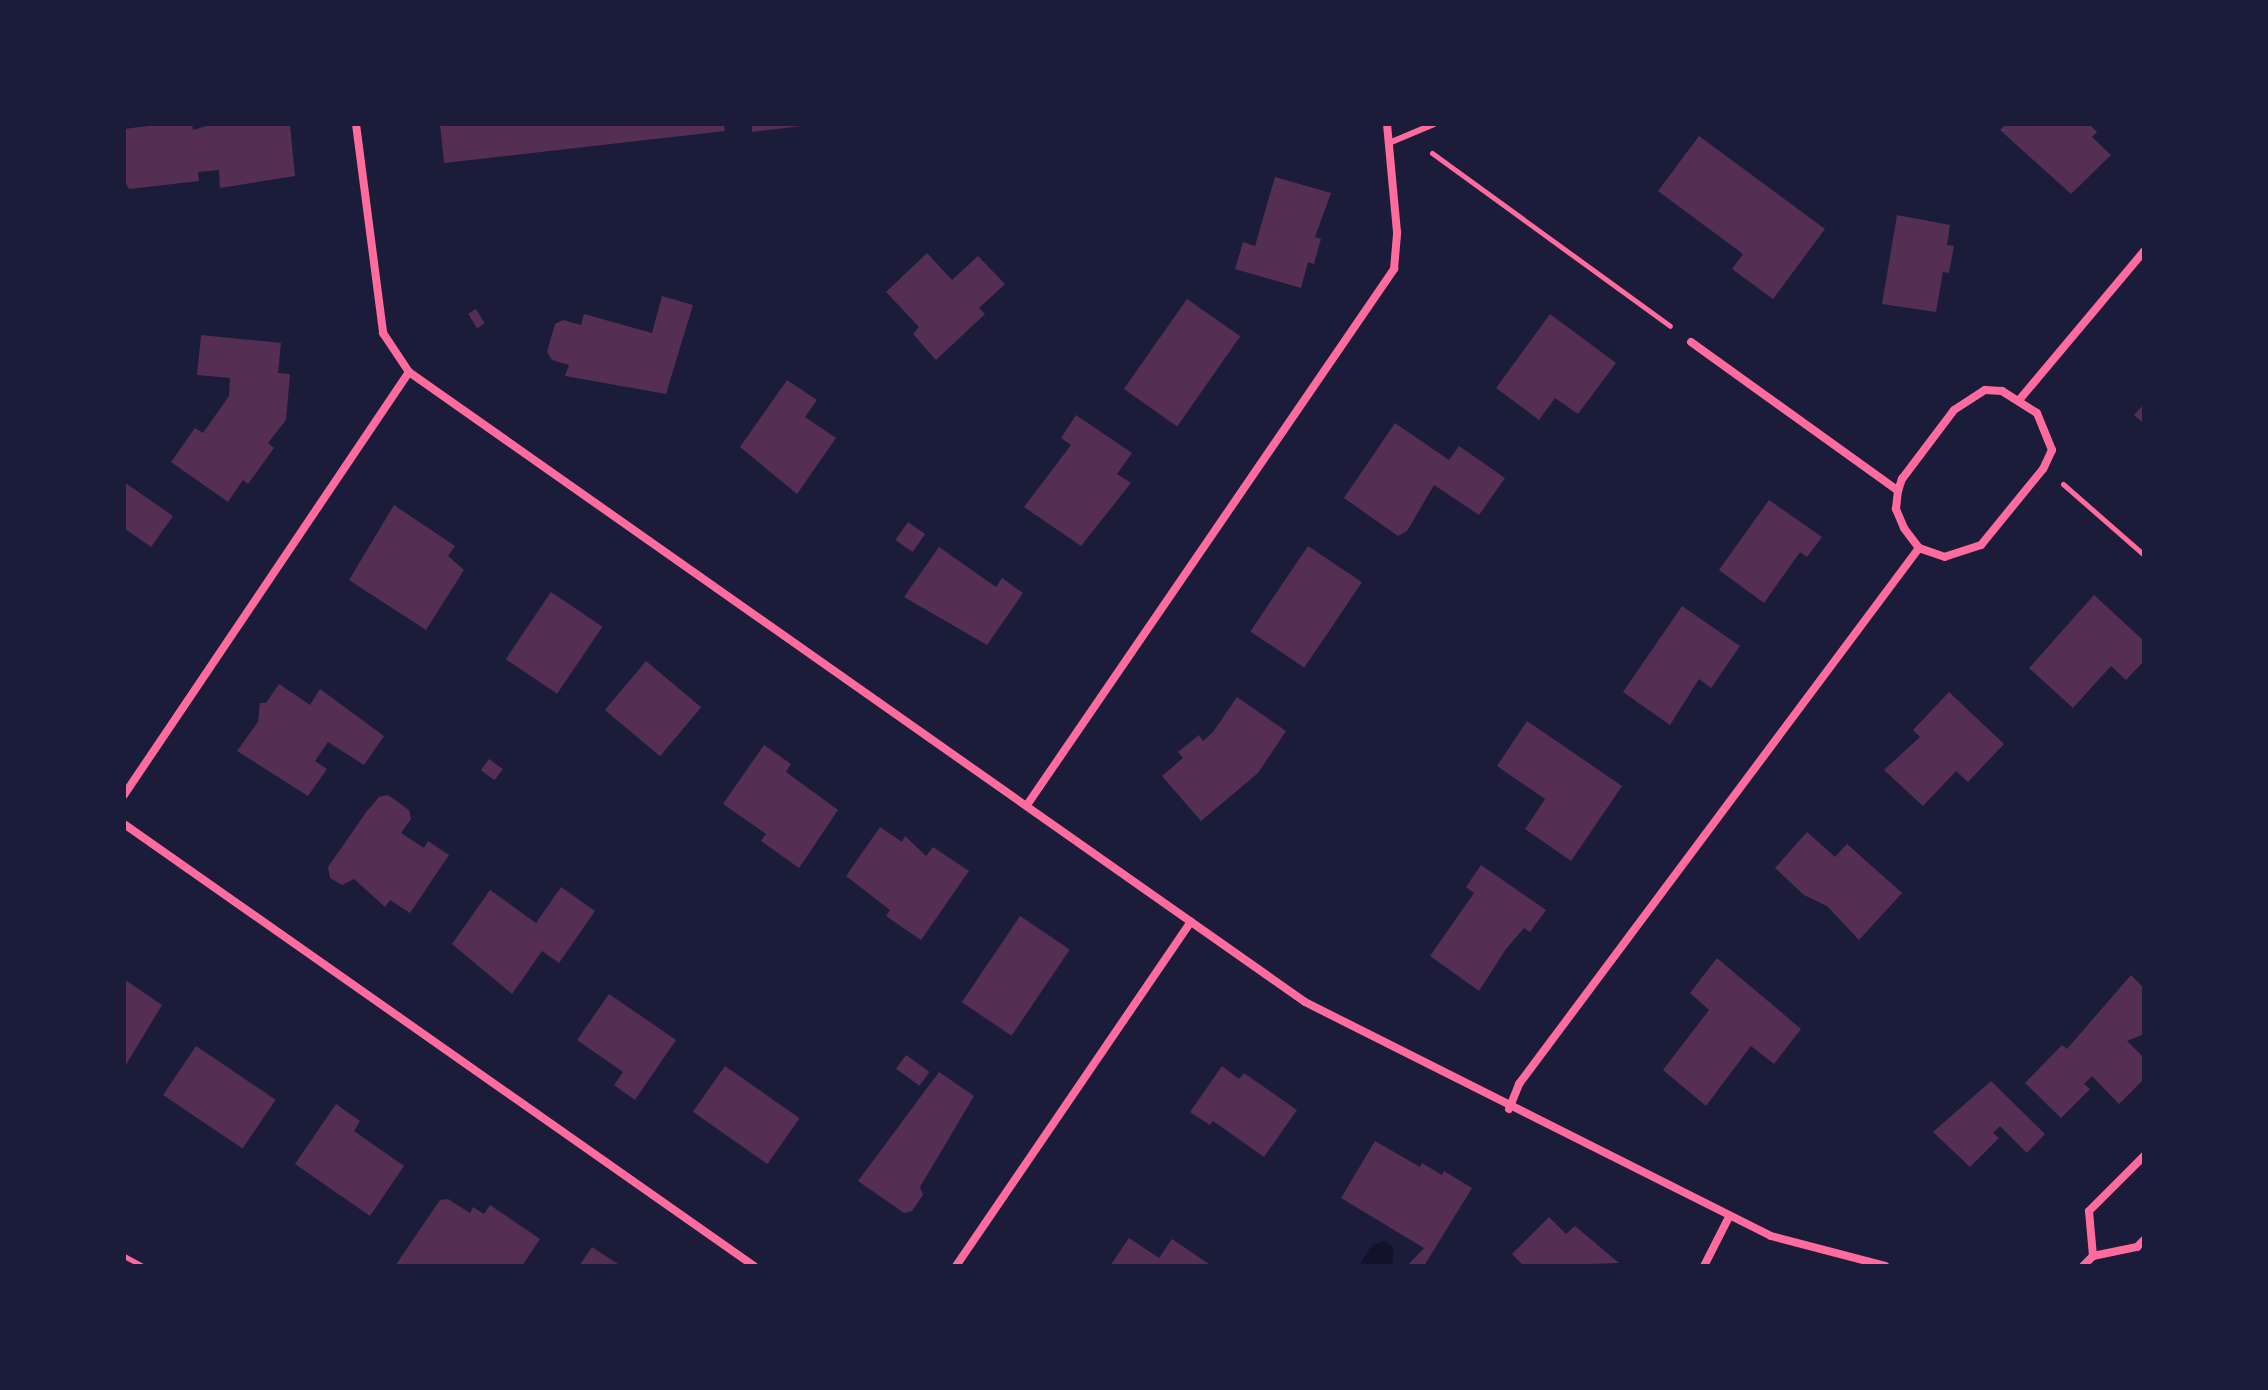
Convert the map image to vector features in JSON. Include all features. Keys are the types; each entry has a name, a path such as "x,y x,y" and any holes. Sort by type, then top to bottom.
{"street":[{"path":"356,124 383,333 409,372 1305,1002 1509,1109 1729,1217 1771,1236 1885,1266"},
{"path":"1027,805 1394,269 1397,232 1387,124"},
{"path":"2020,399 2089,311 2144,251"},
{"path":"1691,342 1898,491"},
{"path":"124,795 409,372"},
{"path":"1985,390 2020,399 2047,432 2052,450 2043,469 1981,545 1945,557 1919,548 1896,509 1902,479 1970,396 1985,390"},
{"path":"1509,1109 1519,1084 1919,548"},
{"path":"124,824 754,1266"},
{"path":"956,1266 1191,922"},
{"path":"2093,1256 2089,1211 2144,1156"},
{"path":"1704,1266 1729,1217"},
{"path":"2083,1266 2093,1256 2137,1247 2144,1240"}],"lane":[{"path":"1389,143 1434,124"}],"path":[{"path":"1389,143 1433,153 1691,342"},
{"path":"2043,469 2144,555"},
{"path":"124,1256 143,1266"}],"shaded area":[{"path":"1385,1241 1394,1248 1392,1266 1359,1266 1372,1245"}],"building":[{"path":"192,124 193,130 213,124 290,124 295,176 220,188 219,170 198,172 199,181 129,189 124,180 124,129"},
{"path":"440,124 724,124 725,131 444,163"},
{"path":"752,124 802,124 802,126 752,132"},
{"path":"2006,124 2089,124 2097,132 2092,137 2111,155 2071,194 2000,130"},
{"path":"1699,136 1825,229 1773,299 1732,269 1743,254 1658,191"},
{"path":"1275,177 1331,193 1315,237 1321,239 1314,264 1308,262 1301,288 1235,269 1243,242 1255,246"},
{"path":"1897,215 1950,225 1947,245 1954,246 1949,273 1943,272 1936,312 1882,304"},
{"path":"927,253 952,280 978,256 1005,284 979,308 985,314 936,360 913,334 919,327 886,292"},
{"path":"662,296 693,305 666,394 565,376 569,365 552,360 547,352 555,324 563,320 581,325 584,314 652,333"},
{"path":"1187,299 1240,336 1177,426 1124,389"},
{"path":"476,309 485,324 477,328 468,314"},
{"path":"1550,314 1616,363 1578,414 1555,398 1539,420 1496,388"},
{"path":"201,335 281,343 278,373 290,374 286,420 268,443 274,448 248,484 243,480 228,502 171,462 195,428 203,433 229,396 230,378 197,375"},
{"path":"787,380 817,400 805,417 836,438 797,494 740,447"},
{"path":"2144,404 2144,424 2134,415"},
{"path":"1076,415 1132,453 1117,474 1131,483 1081,546 1024,507 1071,445 1061,438"},
{"path":"1395,423 1449,460 1459,446 1505,478 1479,515 1434,485 1407,531 1398,536 1344,498"},
{"path":"124,482 173,516 151,547 124,528"},
{"path":"1769,500 1822,537 1807,557 1800,552 1764,603 1719,570"},
{"path":"394,505 455,546 448,556 464,570 426,630 349,580"},
{"path":"908,522 925,534 913,552 895,540"},
{"path":"1308,546 1362,582 1304,668 1250,631"},
{"path":"939,547 996,587 1002,578 1023,593 987,645 904,597"},
{"path":"551,592 602,627 557,694 506,659"},
{"path":"2094,595 2144,641 2144,661 2126,680 2111,666 2073,708 2029,668"},
{"path":"1682,606 1740,646 1711,688 1699,679 1670,725 1623,692"},
{"path":"646,661 701,707 660,756 605,710"},
{"path":"279,684 310,705 320,689 384,736 364,765 328,742 315,761 327,769 308,796 237,751 258,722 260,703 266,703"},
{"path":"1949,692 2004,744 1968,782 1956,771 1923,806 1884,770 1920,737 1913,730"},
{"path":"1237,697 1286,731 1258,773 1201,821 1162,776 1183,758 1178,752 1199,735 1203,741 1213,732"},
{"path":"1527,721 1622,786 1571,861 1525,829 1545,799 1497,766"},
{"path":"764,745 791,764 786,772 838,810 799,868 761,841 766,834 723,804"},
{"path":"489,759 503,769 495,780 481,770"},
{"path":"388,795 409,810 411,819 401,833 424,848 428,841 449,855 410,913 390,900 385,907 354,879 342,885 330,878 328,867 367,811 379,797"},
{"path":"880,827 902,842 905,836 926,856 933,847 969,871 921,940 886,916 890,910 846,876"},
{"path":"1807,832 1835,857 1847,844 1902,893 1859,940 1827,906 1804,895 1775,868"},
{"path":"1481,865 1546,910 1530,932 1524,928 1506,949 1479,991 1430,956 1474,893 1466,887"},
{"path":"561,887 595,911 559,963 542,951 512,994 452,944 490,890 536,923"},
{"path":"1020,916 1070,950 1012,1036 962,1002"},
{"path":"1717,958 1801,1029 1774,1064 1751,1046 1706,1106 1663,1070 1709,1010 1690,993"},
{"path":"2131,975 2144,988 2144,1034 2127,1041 2144,1058 2144,1079 2119,1104 2092,1076 2084,1084 2090,1089 2061,1118 2025,1083 2062,1045 2067,1049"},
{"path":"124,979 162,1005 124,1068"},
{"path":"609,994 676,1040 635,1100 614,1085 623,1072 577,1040"},
{"path":"196,1046 276,1100 243,1149 163,1095"},
{"path":"906,1055 929,1072 919,1086 896,1069"},
{"path":"725,1066 800,1118 767,1164 693,1112"},
{"path":"1222,1066 1239,1079 1244,1073 1297,1110 1264,1157 1213,1121 1210,1125 1190,1112"},
{"path":"939,1072 974,1096 920,1187 923,1195 912,1211 904,1213 858,1181"},
{"path":"1991,1081 2045,1134 2027,1153 2000,1126 1993,1133 1999,1138 1970,1167 1933,1132"},
{"path":"336,1104 360,1121 354,1131 404,1166 370,1216 295,1164"},
{"path":"1375,1141 1420,1167 1422,1163 1442,1175 1444,1171 1472,1188 1424,1266 1407,1266 1424,1248 1341,1198"},
{"path":"448,1199 470,1213 473,1207 484,1214 490,1205 540,1239 522,1266 395,1266 440,1200"},
{"path":"1549,1217 1566,1234 1575,1226 1619,1263 1524,1266 1512,1254"},
{"path":"1129,1238 1159,1258 1172,1239 1212,1266 1110,1266"},
{"path":"592,1247 621,1266 579,1266"}]}
